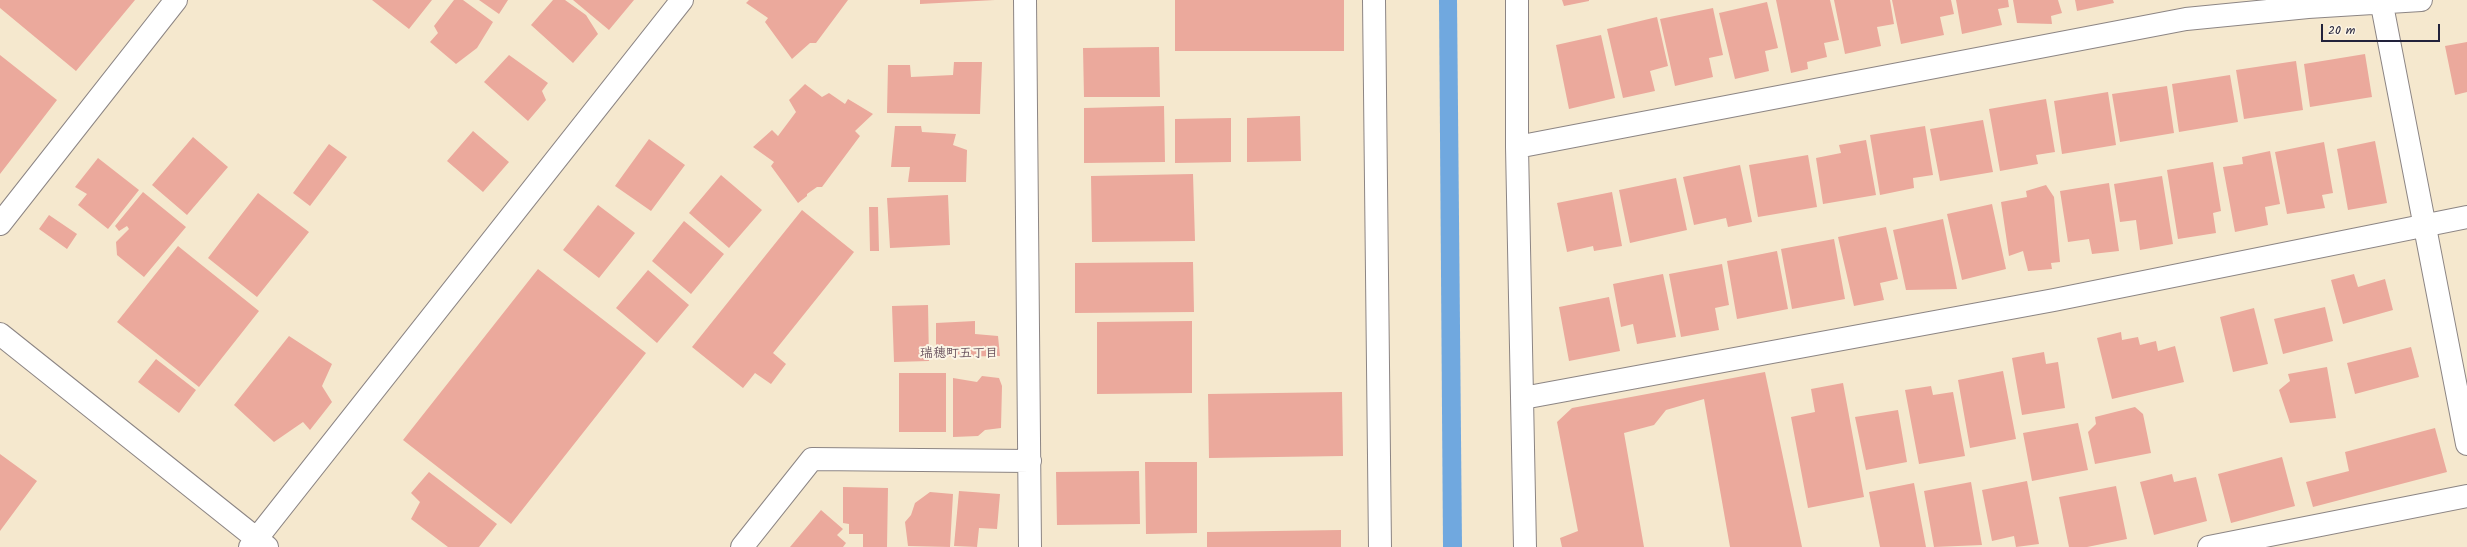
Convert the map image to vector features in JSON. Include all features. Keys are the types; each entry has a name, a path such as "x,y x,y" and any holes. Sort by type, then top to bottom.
{"street":[{"path":"0,224 176,0"},
{"path":"0,334 257,544 682,0"},
{"path":"1025,0 1030,547"},
{"path":"1374,0 1380,547"},
{"path":"1517,0 1517,147 1525,547"},
{"path":"1517,147 2186,19 2308,6 2421,0"},
{"path":"2382,1 2467,444"},
{"path":"1523,398 2054,300 2467,217"},
{"path":"742,547 812,459 1030,461"},
{"path":"2209,547 2467,496"}],"water":[{"path":"1439,0 1457,0 1462,547 1443,547"}],"building":[{"path":"0,0 135,0 76,71 0,8"},
{"path":"372,0 432,0 409,29"},
{"path":"454,0 463,0 493,22 477,48 456,64 430,42 438,33 434,26"},
{"path":"479,0 508,0 499,14"},
{"path":"553,0 565,0 586,15 598,34 573,63 531,25"},
{"path":"573,0 634,0 609,30"},
{"path":"749,0 848,0 816,43 810,43 792,59 765,22 768,18 746,3"},
{"path":"920,0 995,0 920,4"},
{"path":"1175,0 1344,0 1344,51 1175,51"},
{"path":"1562,0 1589,0 1589,1 1564,6"},
{"path":"1776,0 1830,0 1839,40 1824,43 1827,57 1807,62 1808,69 1791,73"},
{"path":"1834,0 1890,0 1894,24 1877,27 1881,46 1845,54"},
{"path":"1892,0 1951,0 1954,14 1940,17 1944,35 1901,44"},
{"path":"1956,0 2008,0 2009,7 1998,9 2002,25 1962,34"},
{"path":"2013,0 2058,0 2062,13 2051,16 2052,24 2017,23"},
{"path":"2075,0 2113,0 2114,3 2077,11"},
{"path":"1767,2 1778,48 1765,51 1769,71 1735,79 1719,13"},
{"path":"1713,8 1723,55 1709,58 1713,77 1675,86 1660,19"},
{"path":"1657,17 1668,66 1650,71 1655,91 1623,98 1607,29"},
{"path":"1601,35 1615,98 1569,109 1556,45"},
{"path":"2467,42 2467,92 2455,95 2445,46"},
{"path":"1159,47 1160,97 1084,97 1083,48"},
{"path":"2365,54 2372,97 2310,107 2304,64"},
{"path":"0,55 57,100 0,174"},
{"path":"509,55 548,83 542,91 546,100 528,121 484,82"},
{"path":"2296,61 2303,110 2244,119 2236,70"},
{"path":"954,62 982,62 980,114 887,113 888,65 910,65 911,77 953,75"},
{"path":"2230,75 2238,122 2179,132 2172,84"},
{"path":"805,84 822,97 829,93 845,104 848,99 873,114 855,131 860,136 822,187 817,187 798,203 771,166 774,162 753,147 772,130 778,136 796,112 789,100"},
{"path":"2167,86 2174,133 2120,142 2112,94"},
{"path":"2108,92 2116,145 2062,154 2054,101"},
{"path":"2046,99 2055,152 2036,155 2038,164 2000,171 1989,109"},
{"path":"1164,106 1165,162 1084,163 1084,108"},
{"path":"1300,116 1301,161 1247,162 1247,118"},
{"path":"1231,118 1231,162 1175,163 1175,119"},
{"path":"1983,120 1993,172 1940,181 1930,129"},
{"path":"895,126 921,126 922,132 956,134 953,145 967,150 966,182 908,182 910,167 891,167"},
{"path":"1925,126 1933,175 1913,178 1914,188 1880,195 1870,135"},
{"path":"473,131 509,162 483,192 447,161"},
{"path":"193,137 228,167 187,215 152,185"},
{"path":"649,139 685,165 651,211 615,186"},
{"path":"1866,140 1876,195 1823,204 1816,158 1841,153 1839,145"},
{"path":"2375,141 2387,203 2348,210 2337,149"},
{"path":"2324,142 2333,193 2322,195 2325,208 2287,214 2275,152"},
{"path":"329,144 347,157 310,206 293,193"},
{"path":"2270,151 2280,204 2265,207 2268,225 2235,232 2223,167 2243,164 2242,157"},
{"path":"1808,155 1817,207 1758,217 1749,165"},
{"path":"98,158 139,190 108,229 78,205 87,194 75,187"},
{"path":"2213,162 2221,211 2213,213 2216,233 2178,239 2167,170"},
{"path":"1740,165 1752,222 1728,227 1726,218 1694,225 1683,177"},
{"path":"1193,174 1195,241 1092,242 1091,176"},
{"path":"721,175 762,210 729,248 689,213"},
{"path":"2162,176 2173,244 2140,250 2136,220 2120,222 2114,184"},
{"path":"1676,178 1687,230 1630,243 1619,190"},
{"path":"2109,183 2119,251 2092,254 2089,239 2068,242 2060,191"},
{"path":"2046,185 2054,197 2060,262 2051,263 2052,269 2028,271 2023,251 2009,256 2001,202 2027,197 2026,191"},
{"path":"143,192 186,227 144,277 117,255 116,242 129,229 127,226 119,231 115,226"},
{"path":"1612,192 1622,246 1594,251 1593,246 1567,252 1557,203"},
{"path":"258,193 309,232 257,297 208,258"},
{"path":"948,195 950,245 890,248 887,198"},
{"path":"1992,204 2006,269 1962,280 1947,214"},
{"path":"598,205 635,233 599,278 563,250"},
{"path":"869,207 878,207 879,251 870,251"},
{"path":"802,210 854,252 773,353 786,364 771,384 755,373 743,388 692,347"},
{"path":"49,215 77,234 67,249 39,229"},
{"path":"1943,219 1957,289 1906,290 1893,230"},
{"path":"684,221 724,254 691,294 652,261"},
{"path":"1886,227 1898,279 1880,283 1884,300 1854,306 1838,237"},
{"path":"1834,239 1845,299 1792,309 1781,249"},
{"path":"178,246 259,311 199,387 117,322"},
{"path":"1777,251 1788,309 1737,319 1727,261"},
{"path":"1193,262 1194,312 1075,313 1075,263"},
{"path":"1722,264 1729,305 1715,308 1719,330 1681,337 1669,274"},
{"path":"538,269 646,353 511,524 403,440"},
{"path":"648,270 689,305 657,343 616,308"},
{"path":"1663,274 1676,337 1637,344 1633,324 1621,327 1613,284"},
{"path":"2354,274 2358,287 2385,279 2393,310 2343,324 2331,280"},
{"path":"1609,297 1620,351 1569,361 1559,307"},
{"path":"928,305 929,361 894,362 892,306"},
{"path":"2325,307 2333,341 2283,354 2274,319"},
{"path":"2254,308 2268,364 2233,372 2220,317"},
{"path":"975,321 975,334 998,336 1000,356 936,357 936,323"},
{"path":"1192,321 1192,393 1097,394 1097,322"},
{"path":"2121,332 2122,340 2138,337 2140,345 2156,341 2158,351 2175,346 2184,382 2112,399 2097,338"},
{"path":"289,336 332,364 322,386 332,402 310,430 303,422 274,442 234,405"},
{"path":"2411,347 2419,377 2355,394 2347,363"},
{"path":"2044,352 2046,364 2058,362 2065,408 2022,415 2012,358"},
{"path":"156,359 196,390 179,413 138,382"},
{"path":"2327,367 2336,418 2290,423 2279,390 2290,381 2288,374"},
{"path":"2003,371 2016,439 1970,448 1958,380"},
{"path":"1765,372 1802,547 1730,547 1704,399 1666,410 1654,425 1624,433 1644,547 1562,547 1560,538 1578,531 1557,422 1572,408"},
{"path":"899,373 946,373 946,432 899,432"},
{"path":"982,376 999,378 1002,386 1001,428 985,430 978,436 953,437 953,378 977,382"},
{"path":"1843,383 1864,497 1808,508 1791,417 1815,412 1811,389"},
{"path":"1931,386 1933,395 1953,392 1965,456 1919,464 1905,390"},
{"path":"1342,392 1343,456 1209,458 1208,394"},
{"path":"2135,407 2143,414 2151,453 2095,464 2088,432 2096,424 2095,417"},
{"path":"1898,410 1907,462 1866,470 1855,417"},
{"path":"2078,423 2088,470 2032,481 2023,433"},
{"path":"2435,428 2447,472 2313,507 2306,482 2349,471 2345,452"},
{"path":"0,454 37,481 0,531"},
{"path":"2282,457 2295,506 2231,523 2218,474"},
{"path":"1145,462 1197,462 1197,533 1146,534"},
{"path":"1139,471 1140,524 1057,525 1056,472"},
{"path":"429,472 497,524 479,547 448,547 411,519 420,502 411,493"},
{"path":"2172,474 2174,482 2196,477 2207,521 2154,535 2140,482"},
{"path":"2027,481 2039,544 2016,547 2014,536 1992,541 1982,490"},
{"path":"1971,482 1982,545 1934,547 1924,491"},
{"path":"1914,483 1926,547 1880,547 1869,492"},
{"path":"2116,486 2127,539 2087,547 2069,547 2059,497"},
{"path":"843,487 888,488 887,547 863,547 863,534 849,534 849,524 843,523"},
{"path":"959,491 1000,494 997,529 979,528 977,547 954,546"},
{"path":"930,492 953,494 950,547 908,546 905,522 911,515 915,503"},
{"path":"821,510 843,529 837,535 846,543 843,547 790,547"},
{"path":"1341,530 1341,547 1207,547 1207,532"}],"district":[{"name":"瑞穂町五丁目","path":"959,355"}]}
